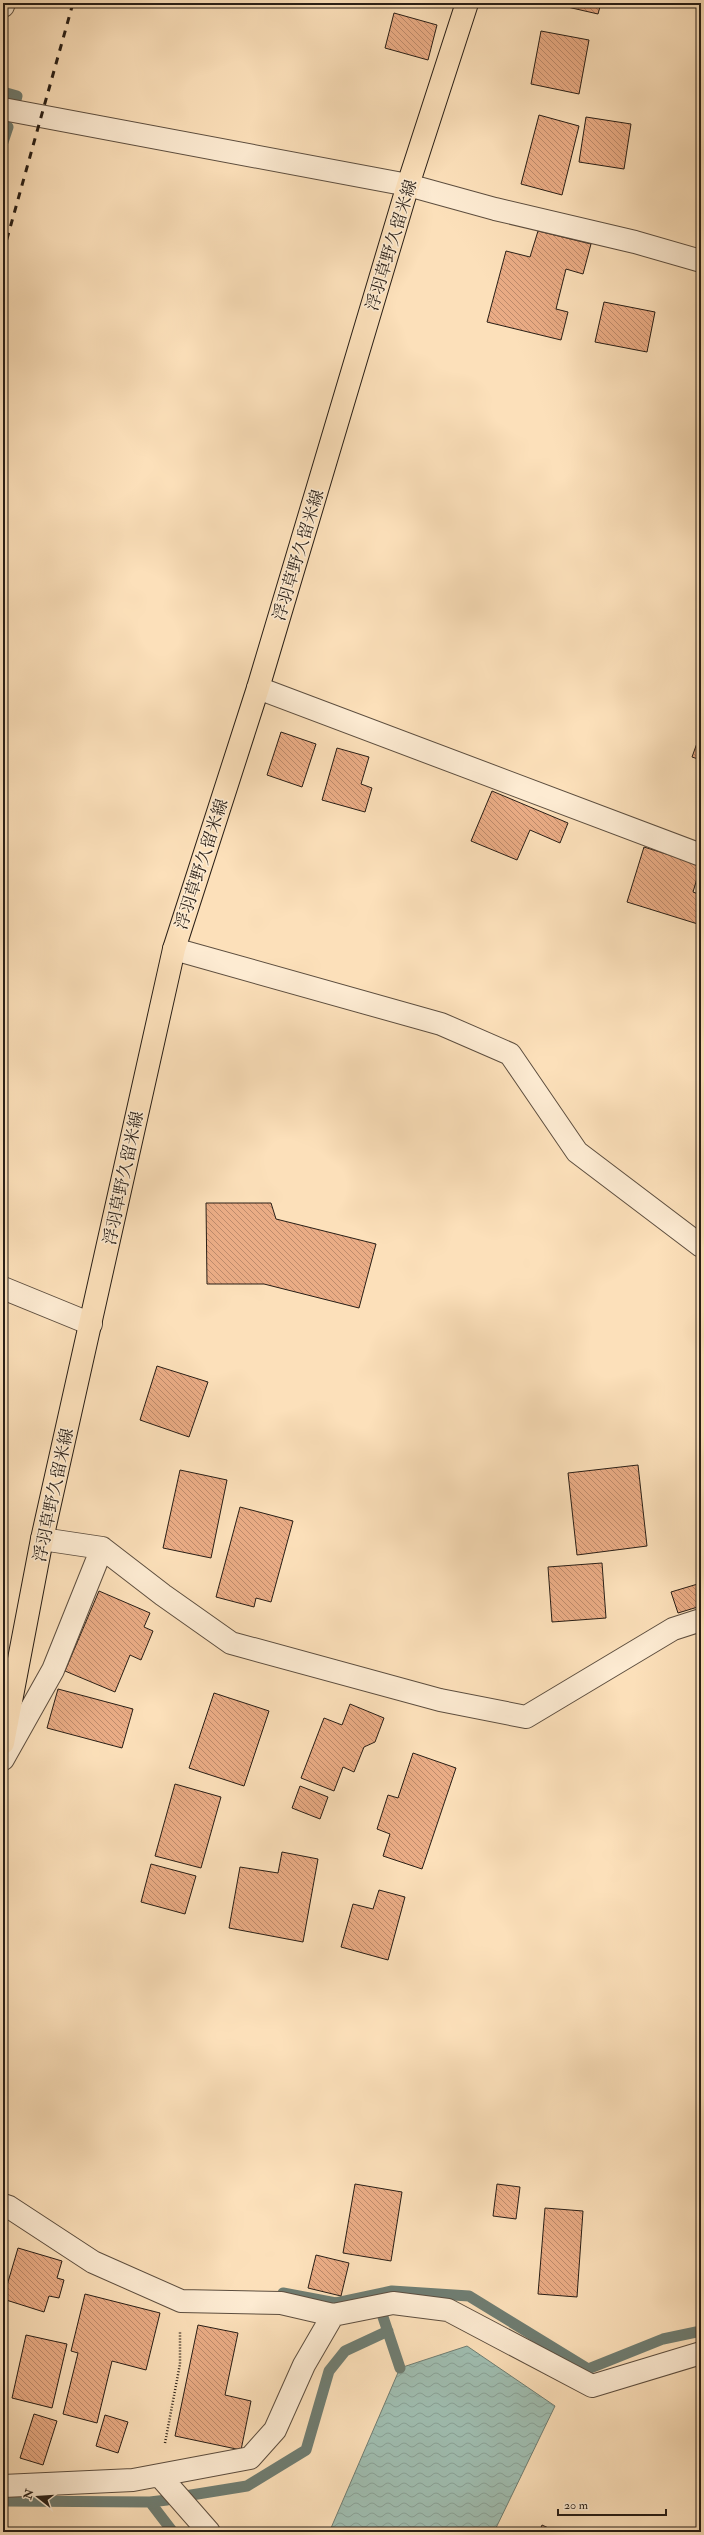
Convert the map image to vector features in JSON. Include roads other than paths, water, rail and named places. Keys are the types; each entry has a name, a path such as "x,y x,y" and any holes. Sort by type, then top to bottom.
{"main road":[{"name":"浮羽草野久留米線","path":"3,1743 42,1539 174,949 258,688 408,185 467,3"}],"street":[{"path":"3,109 408,185 495,209 635,242 701,261"},
{"path":"258,688 701,854"},
{"path":"174,949 441,1024 510,1054 577,1152 701,1246"},
{"path":"3,1288 91,1324"},
{"path":"42,1539 102,1548 163,1595 231,1644 440,1700 526,1717 673,1629 701,1620"},
{"path":"3,1759 53,1670 102,1548"},
{"path":"3,2205 9,2207 93,2262 180,2301 281,2303 333,2315 393,2303 448,2310 592,2386 701,2353"},
{"path":"3,2486 132,2480 250,2458 275,2430 304,2365 333,2315"},
{"path":"159,2475 209,2532"}],"water":[{"path":"467,2346 555,2406 494,2532 339,2532 331,2528 400,2368"}],"waterway":[{"path":"3,92 17,96 16,100"},
{"path":"3,142 8,127"},
{"path":"283,2293 336,2303 392,2291 469,2296 588,2369 663,2339 701,2331"},
{"path":"378,2302 400,2368"},
{"path":"185,2496 247,2486 306,2450 329,2371 345,2351 388,2331"},
{"path":"3,2501 150,2502 167,2500"},
{"path":"150,2502 173,2532"}],"railway":[{"path":"3,253 73,3"}]}
